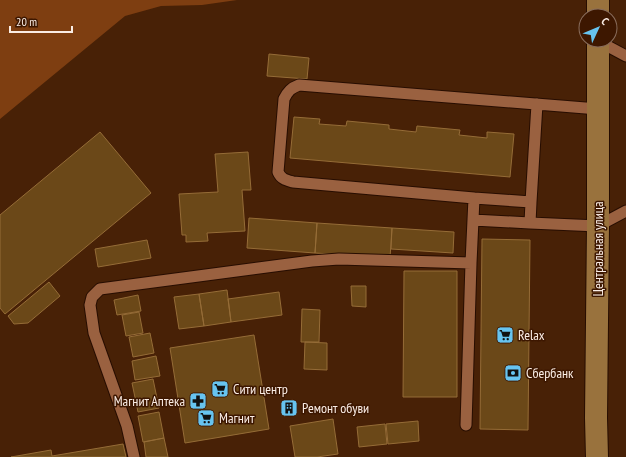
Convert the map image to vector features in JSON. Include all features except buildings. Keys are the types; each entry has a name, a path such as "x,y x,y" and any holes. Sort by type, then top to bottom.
{"main road":[{"name":"Центральная улица","path":"597,457 598,48"}],"lane":[{"path":"612,48 626,56"},
{"path":"531,202 292,182 285,180 280,177 278,172 284,100 287,93 292,87 299,84 598,109"},
{"path":"530,223 538,104"},
{"path":"466,425 474,198"},
{"path":"473,220 598,226 626,211"},
{"path":"81,307 100,289 319,260 340,259 471,263"},
{"path":"92,297 90,305 94,333 118,414 127,426 134,457"}],"shaded area":[{"path":"0,0 237,0 202,5 161,6 125,16 0,119"}],"place":[{"name":"Relax","path":"505,335"},
{"name":"Сбербанк","path":"513,373"},
{"name":"Сити центр","path":"220,389"},
{"name":"Магнит Аптека","path":"198,401"},
{"name":"Ремонт обуви","path":"289,408"},
{"name":"Магнит","path":"206,418"}]}
